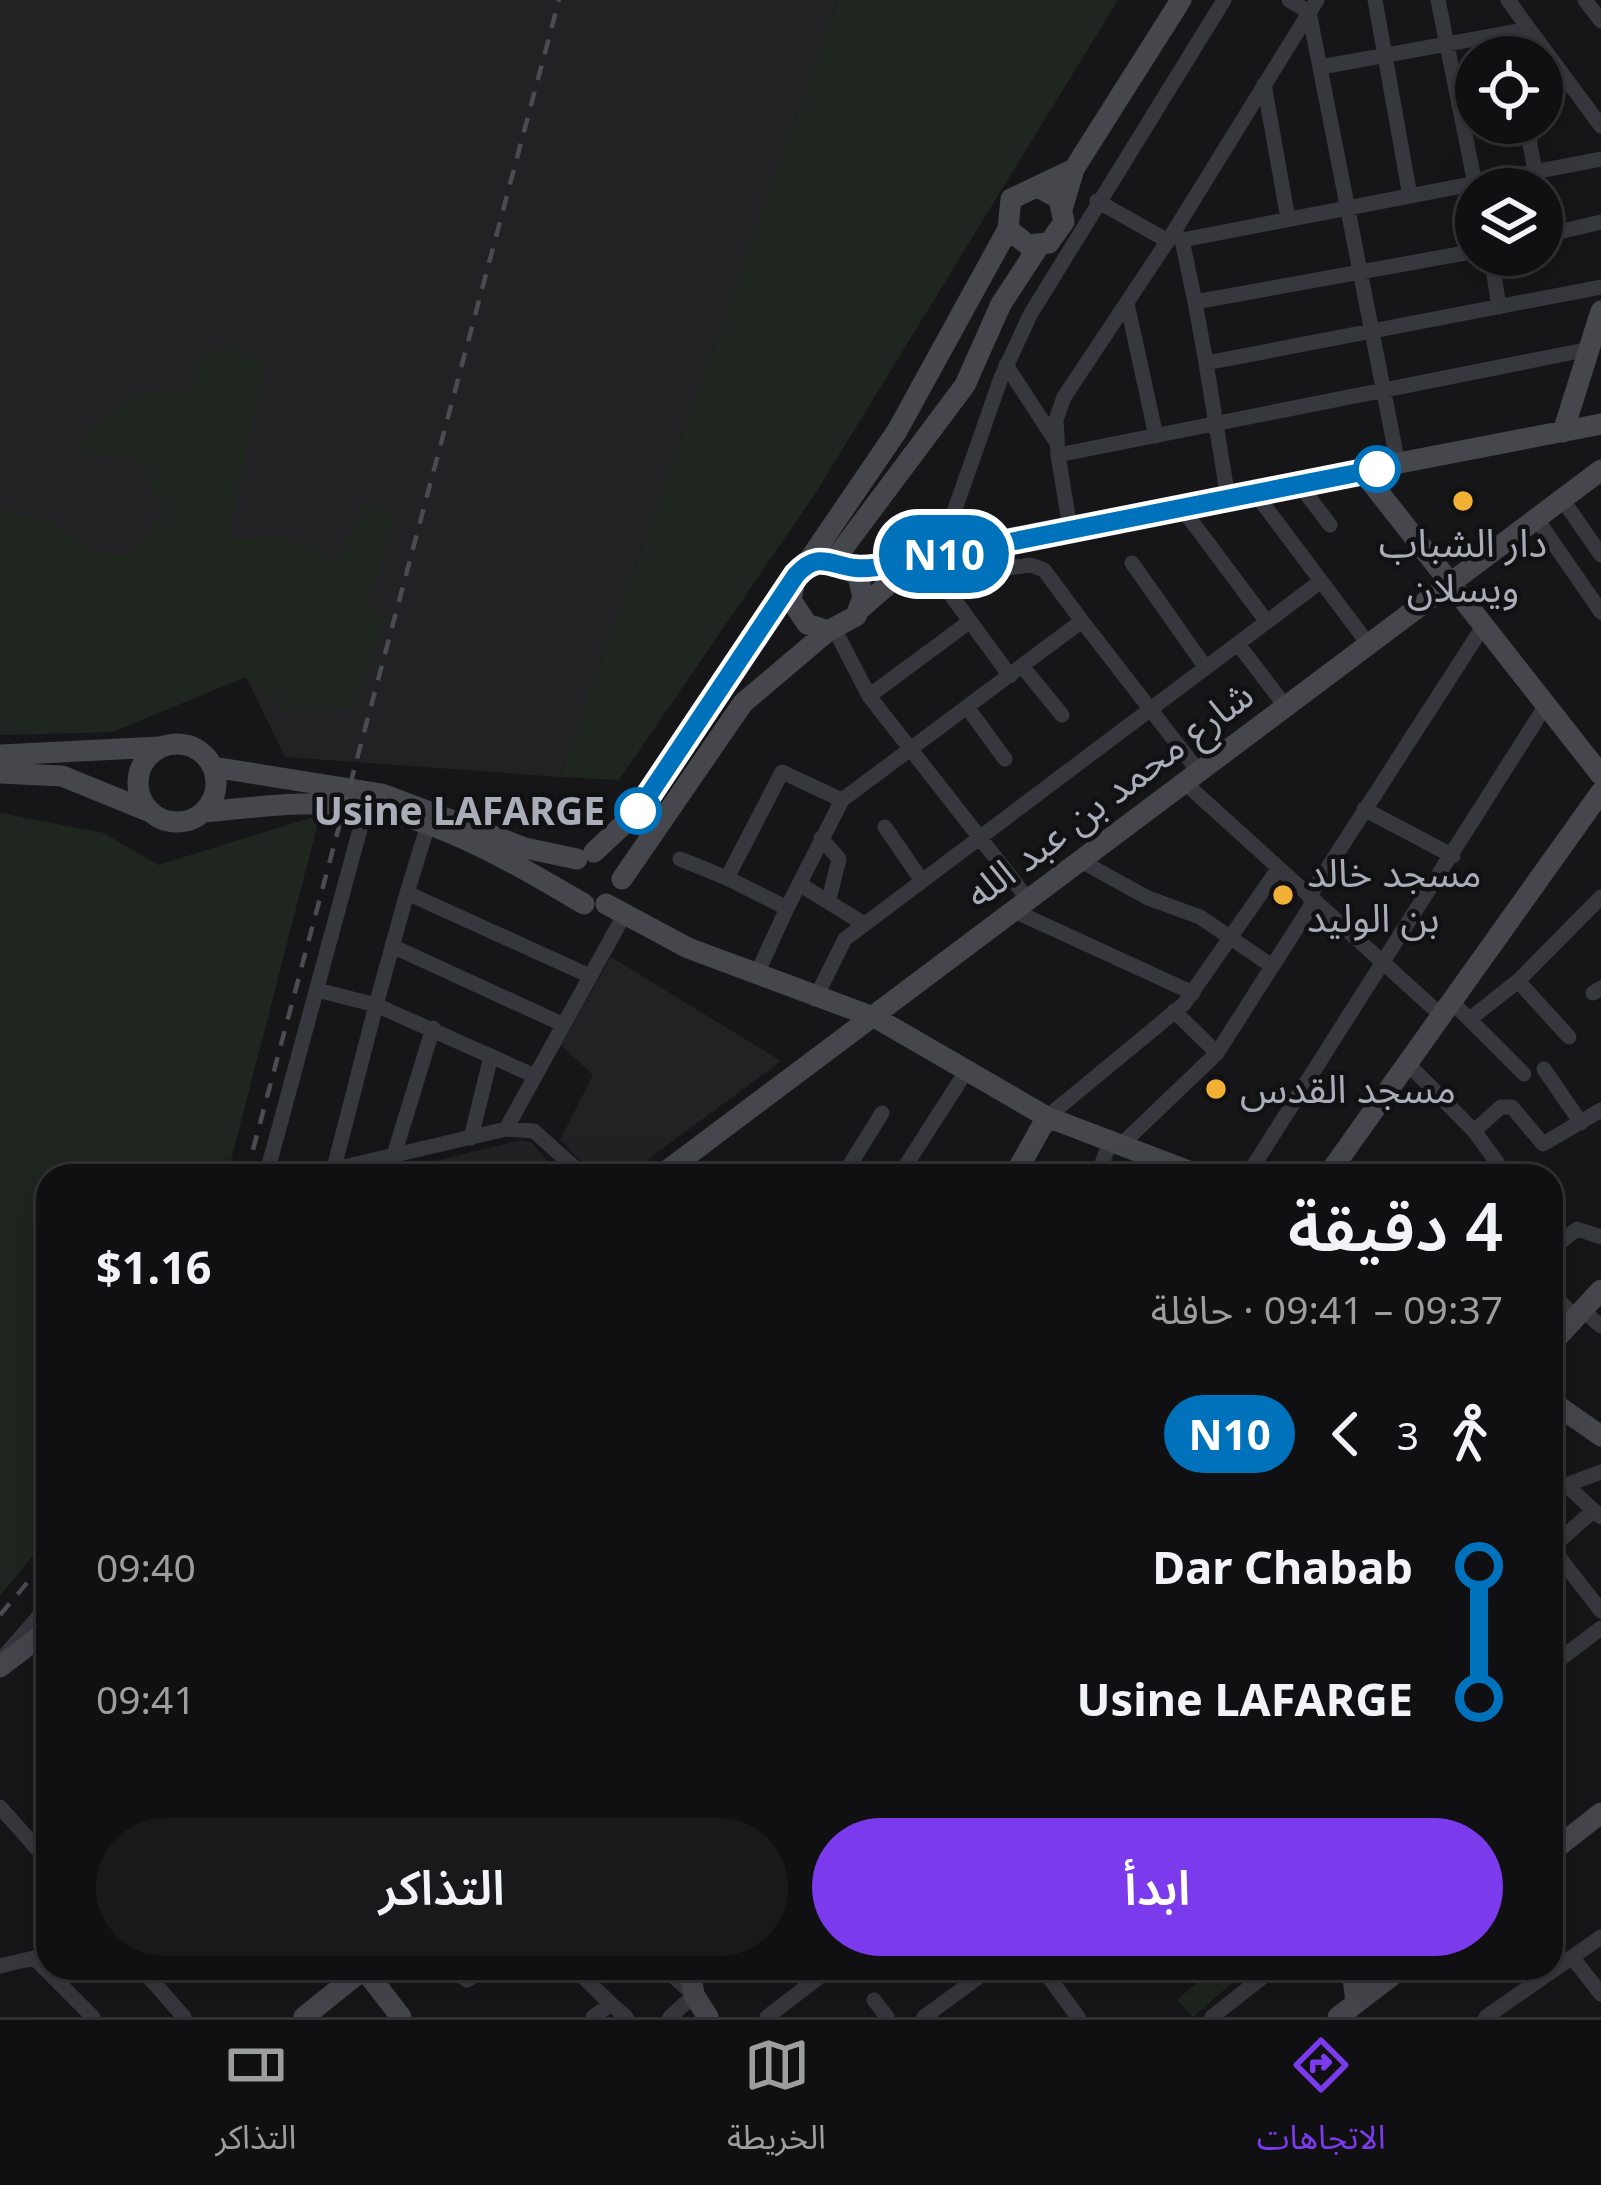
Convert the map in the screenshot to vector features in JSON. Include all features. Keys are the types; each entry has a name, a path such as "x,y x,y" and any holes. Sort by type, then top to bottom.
{"street":[{"path":"843,564 964,385 1001,304 1039,246 1060,232 1074,169 1181,0"},
{"path":"929,563 1006,365 1097,201 1224,0"},
{"path":"1288,0 1313,6"},
{"path":"1375,0 1410,196"},
{"path":"1438,0 1472,168"},
{"path":"1508,0 1601,126"},
{"path":"1585,0 1601,21"},
{"path":"1313,6 1398,464"},
{"path":"1070,528 1056,420 1064,397 1175,238 1313,6"},
{"path":"1321,67 1529,29"},
{"path":"1264,84 1288,220"},
{"path":"1555,168 1601,159"},
{"path":"611,899 568,885 586,855 638,811 897,431 1008,229 1011,199 1074,169"},
{"path":"1037,187 1063,206"},
{"path":"1097,201 1175,238 1455,189"},
{"path":"1563,231 1601,222"},
{"path":"1008,229 1019,242 1039,246"},
{"path":"1175,238 1195,302 1228,498"},
{"path":"1195,302 1455,254"},
{"path":"1494,276 1499,307"},
{"path":"1206,363 1601,287"},
{"path":"1127,303 1156,436"},
{"path":"1563,432 1582,374 1596,355 1601,311"},
{"path":"1058,449 1156,436 1596,355"},
{"path":"1006,365 1058,449"},
{"path":"611,899 743,703 831,630 929,563 1070,528 1601,424"},
{"name":"شارع محمد بن عبد الله","path":"676,1164 1601,470"},
{"path":"1363,472 1601,775"},
{"path":"1299,484 1330,525"},
{"path":"1255,493 1369,645"},
{"path":"1562,499 1601,555"},
{"path":"1181,507 1267,622"},
{"path":"1536,518 1601,612"},
{"path":"805,566 929,563 993,570 1031,565 1044,570 1150,710 1192,778 1277,868 1382,963 1470,1019 1523,1074"},
{"path":"929,563 969,622 1062,715"},
{"path":"1132,563 1206,668"},
{"path":"843,564 862,587 860,609"},
{"path":"815,999 845,939 1321,581"},
{"path":"792,587 800,619 831,630 869,696 981,836 1019,904 1193,993"},
{"path":"756,976 842,800 1082,621"},
{"path":"869,696 969,622"},
{"path":"1103,1164 1117,1142 1217,1053 1364,809 1484,626"},
{"path":"1238,644 1286,707"},
{"path":"1255,1164 1546,705"},
{"path":"967,707 1005,759"},
{"path":"0,755 185,744 213,767 382,794 525,848 616,861 590,976 506,1129"},
{"path":"149,811 137,776 160,747"},
{"path":"203,812 215,791 213,767"},
{"path":"727,878 779,775 786,772 842,800"},
{"path":"0,773 62,776 170,822 203,812 304,804 366,807 428,826 611,899 648,928 756,976 876,1018 1047,1117 1172,1164"},
{"path":"1337,1164 1601,792"},
{"path":"269,1164 366,807"},
{"path":"1364,809 1453,856"},
{"path":"335,1164 428,826"},
{"path":"885,827 922,880"},
{"path":"821,838 839,859 829,899"},
{"path":"680,859 788,908"},
{"path":"1079,860 1232,936 1272,966"},
{"path":"1022,1164 1047,1117 1193,993 1277,868"},
{"path":"801,885 864,924"},
{"path":"407,893 590,976"},
{"path":"1470,1019 1518,981 1601,896"},
{"path":"392,946 562,1024"},
{"path":"1518,981 1570,1036"},
{"path":"317,990 376,1005 536,1076"},
{"path":"1174,1011 1217,1053"},
{"path":"394,1155 433,1028"},
{"path":"471,1138 491,1056"},
{"path":"1408,1064 1474,1131 1497,1162"},
{"path":"1544,1069 1581,1123"},
{"path":"907,1164 967,1070"},
{"path":"1474,1131 1505,1105 1543,1144 1601,1110"},
{"path":"850,1164 882,1113"},
{"path":"352,1164 506,1129 534,1130 571,1164"},
{"path":"1563,1240 1577,1229 1601,1237"},
{"path":"1563,1331 1601,1290"},
{"path":"1563,1301 1601,1325"},
{"path":"1563,1409 1601,1436"},
{"path":"1563,1486 1601,1472"},
{"path":"1563,1490 1597,1514 1563,1539"},
{"path":"1563,1563 1601,1611"},
{"path":"0,1664 36,1620"},
{"path":"1563,1657 1601,1628"},
{"path":"0,1664 36,1638"},
{"path":"0,1808 36,1848"},
{"path":"1563,1843 1601,1813"},
{"path":"1563,1964 1601,1937"},
{"path":"1572,1957 1601,1994"},
{"path":"0,1966 36,1960"},
{"path":"56,1980 93,2017"},
{"path":"152,1980 184,2017"},
{"path":"304,2017 349,1980"},
{"path":"373,1980 400,2017"},
{"path":"586,1980 626,2017"},
{"path":"677,1980 708,2017"},
{"path":"692,1980 694,1995"},
{"path":"767,2017 816,1980"},
{"path":"924,2017 975,1980"},
{"path":"1051,1980 1078,2017"},
{"path":"1211,2017 1259,1980"},
{"path":"1347,2010 1351,1980"},
{"path":"1347,2010 1386,1980"},
{"path":"1495,2015 1541,1980"},
{"path":"670,2017 694,1995"},
{"path":"874,2000 887,2017"},
{"path":"593,2017 611,2004"}],"shaded area":[{"path":"0,0 838,0 560,777 285,757 246,677 112,732 0,735"},
{"path":"838,0 1118,0 815,494 619,780 560,777"},
{"path":"232,346 266,363 227,539 283,537 337,560 365,503 396,514 367,606 387,619 352,707 284,709 246,677 112,732 0,735 0,508 54,524 99,553 129,555 165,513 137,460 73,450 123,403 151,394 189,392 200,355"},
{"path":"0,813 104,833 158,865 320,815 230,1164 36,1164 36,1552 0,1596"},
{"path":"611,957 781,1061 642,1164 584,1164 560,1140 593,1075 561,1045"},
{"path":"521,1140 532,1143 550,1164 422,1164"},
{"path":"1200,1980 1235,1980 1193,2017 1177,2000"}],"railway":[{"path":"249,1164 559,0"},
{"path":"0,1615 36,1572"}],"bus line":[{"name":"N10","path":"638,811 796,575 816,560 828,558 851,569 914,561 1377,469"}],"place":[{"name":"دار الشباب ويسلان","path":"1463,501"},
{"name":"Usine LAFARGE","path":"638,811"},
{"name":"مسجد خالد بن الوليد","path":"1283,895"},
{"name":"مسجد القدس","path":"1216,1089"}]}
